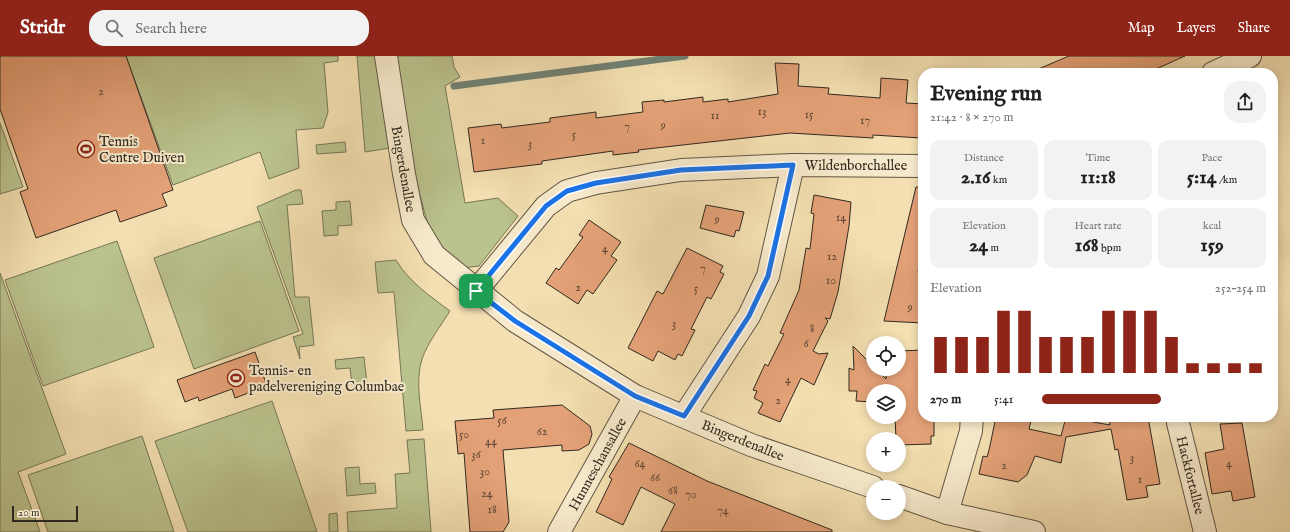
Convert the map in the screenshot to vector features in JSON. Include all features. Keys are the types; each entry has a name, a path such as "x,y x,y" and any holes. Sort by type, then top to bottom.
{"street":[{"name":"Bingerdenallee","path":"386,56 404,174 413,220 434,255 476,291 515,321 635,396 751,445 866,485"},
{"path":"1224,68 1250,56"},
{"name":"Wildenborchallee","path":"476,291 546,206 567,191 596,183 681,170 793,165 918,166"},
{"path":"684,416 749,316 768,276 793,165"},
{"name":"Hunneschansallee","path":"559,532 635,396"},
{"path":"947,513 971,431 972,422"},
{"name":"Hackfortallee","path":"1178,422 1205,532"},
{"path":"906,498 947,513 1034,532"}],"green space":[{"path":"126,56 338,56 338,61 324,63 328,112 323,128 296,130 299,168 269,179 260,152 173,185"},
{"path":"357,56 376,56 390,148 365,152"},
{"path":"394,56 452,56 454,67 460,77 445,86 465,203 498,198 518,216 479,266 463,268 438,243 428,225 410,158"},
{"path":"0,123 23,187 0,194"},
{"path":"345,142 346,152 317,154 316,145"},
{"path":"296,190 301,190 303,204 287,205 295,297 309,297 314,345 299,347 300,359 293,337 303,334 257,207"},
{"path":"350,201 352,225 338,226 338,235 324,236 322,211 336,210 336,202"},
{"path":"260,221 299,331 194,369 154,258"},
{"path":"117,241 154,347 43,386 5,280"},
{"path":"396,260 414,282 450,311 434,335 422,359 420,367 419,394 423,430 406,431 394,292 378,293 375,262"},
{"path":"0,273 66,454 18,472 40,532 0,532"},
{"path":"364,357 367,384 352,385 350,368 336,369 335,360"},
{"path":"272,401 317,532 188,532 155,441"},
{"path":"142,436 174,532 48,532 28,475"},
{"path":"424,439 431,532 348,532 347,512 397,508 395,474 410,473 407,440"},
{"path":"359,467 360,484 375,483 376,493 347,496 345,468"},
{"path":"337,513 338,532 329,532 329,514"}],"building":[{"name":"Tennis Centre Duiven","path":"0,56 126,56 173,190 162,194 167,206 120,222 116,210 36,238 20,192 28,189 0,109"},
{"path":"1069,56 1185,56 1158,68 1041,68"},
{"path":"775,63 799,64 798,86 829,88 828,94 880,98 881,78 908,80 906,103 918,104 918,138 873,135 873,138 790,133 638,150 639,152 613,155 613,151 542,161 542,164 474,172 468,128 501,124 502,128 550,122 550,118 596,112 596,118 643,112 642,102 664,100 664,102 703,97 703,102 728,99 728,102 778,94"},
{"path":"916,187 918,187 918,323 884,321"},
{"path":"814,195 851,202 849,226 838,292 830,319 825,318 828,321 813,351 819,354 828,353 814,385 801,378 780,422 758,413 763,403 754,398 757,391 753,390 765,364 768,366 784,334 780,333 799,290 806,248 810,249 814,214 811,213"},
{"path":"706,205 744,212 739,231 736,230 734,237 700,228"},
{"path":"589,220 621,242 611,256 617,260 593,294 587,290 578,304 546,283 556,268 559,270 583,237 579,235"},
{"path":"687,248 723,266 720,272 724,274 711,299 707,297 691,329 695,330 682,356 678,354 675,360 658,351 653,361 628,348 657,291 663,294"},
{"path":"853,346 866,359 866,376 883,376 886,379 886,376 906,376 906,351 918,350 918,422 934,422 934,436 931,436 931,444 906,445 906,432 896,432 895,424 906,424 906,384 866,384 866,402 856,401 857,391 849,391 849,368 854,370"},
{"path":"255,352 267,386 235,398 232,389 199,401 198,397 185,402 177,380"},
{"path":"562,405 590,426 592,434 589,444 579,450 562,451 562,445 503,450 509,522 503,532 470,532 464,453 458,454 455,421 494,418 493,410"},
{"path":"995,422 1031,422 1029,429 1061,436 1065,422 1094,422 1110,425 1110,422 1149,422 1160,484 1146,486 1148,497 1127,500 1118,449 1115,450 1111,429 1066,437 1061,463 1035,456 1027,475 1018,482 979,474 983,456 987,457"},
{"path":"1242,423 1255,497 1233,501 1231,491 1212,494 1205,453 1224,449 1220,424"},
{"path":"629,443 707,481 832,530 832,532 661,532 675,504 641,487 623,525 596,512 612,479 609,477"}],"waterway":[{"path":"454,86 685,56"}],"place":[{"name":"Tennis Centre Duiven","path":"86,149"},
{"name":"Tennis- en padelvereniging Columbae","path":"236,378"}],"route":[{"path":"793,165 768,276 749,316 684,416 635,396 515,321 476,291 546,206 567,191 596,183 681,170 793,165"}]}
